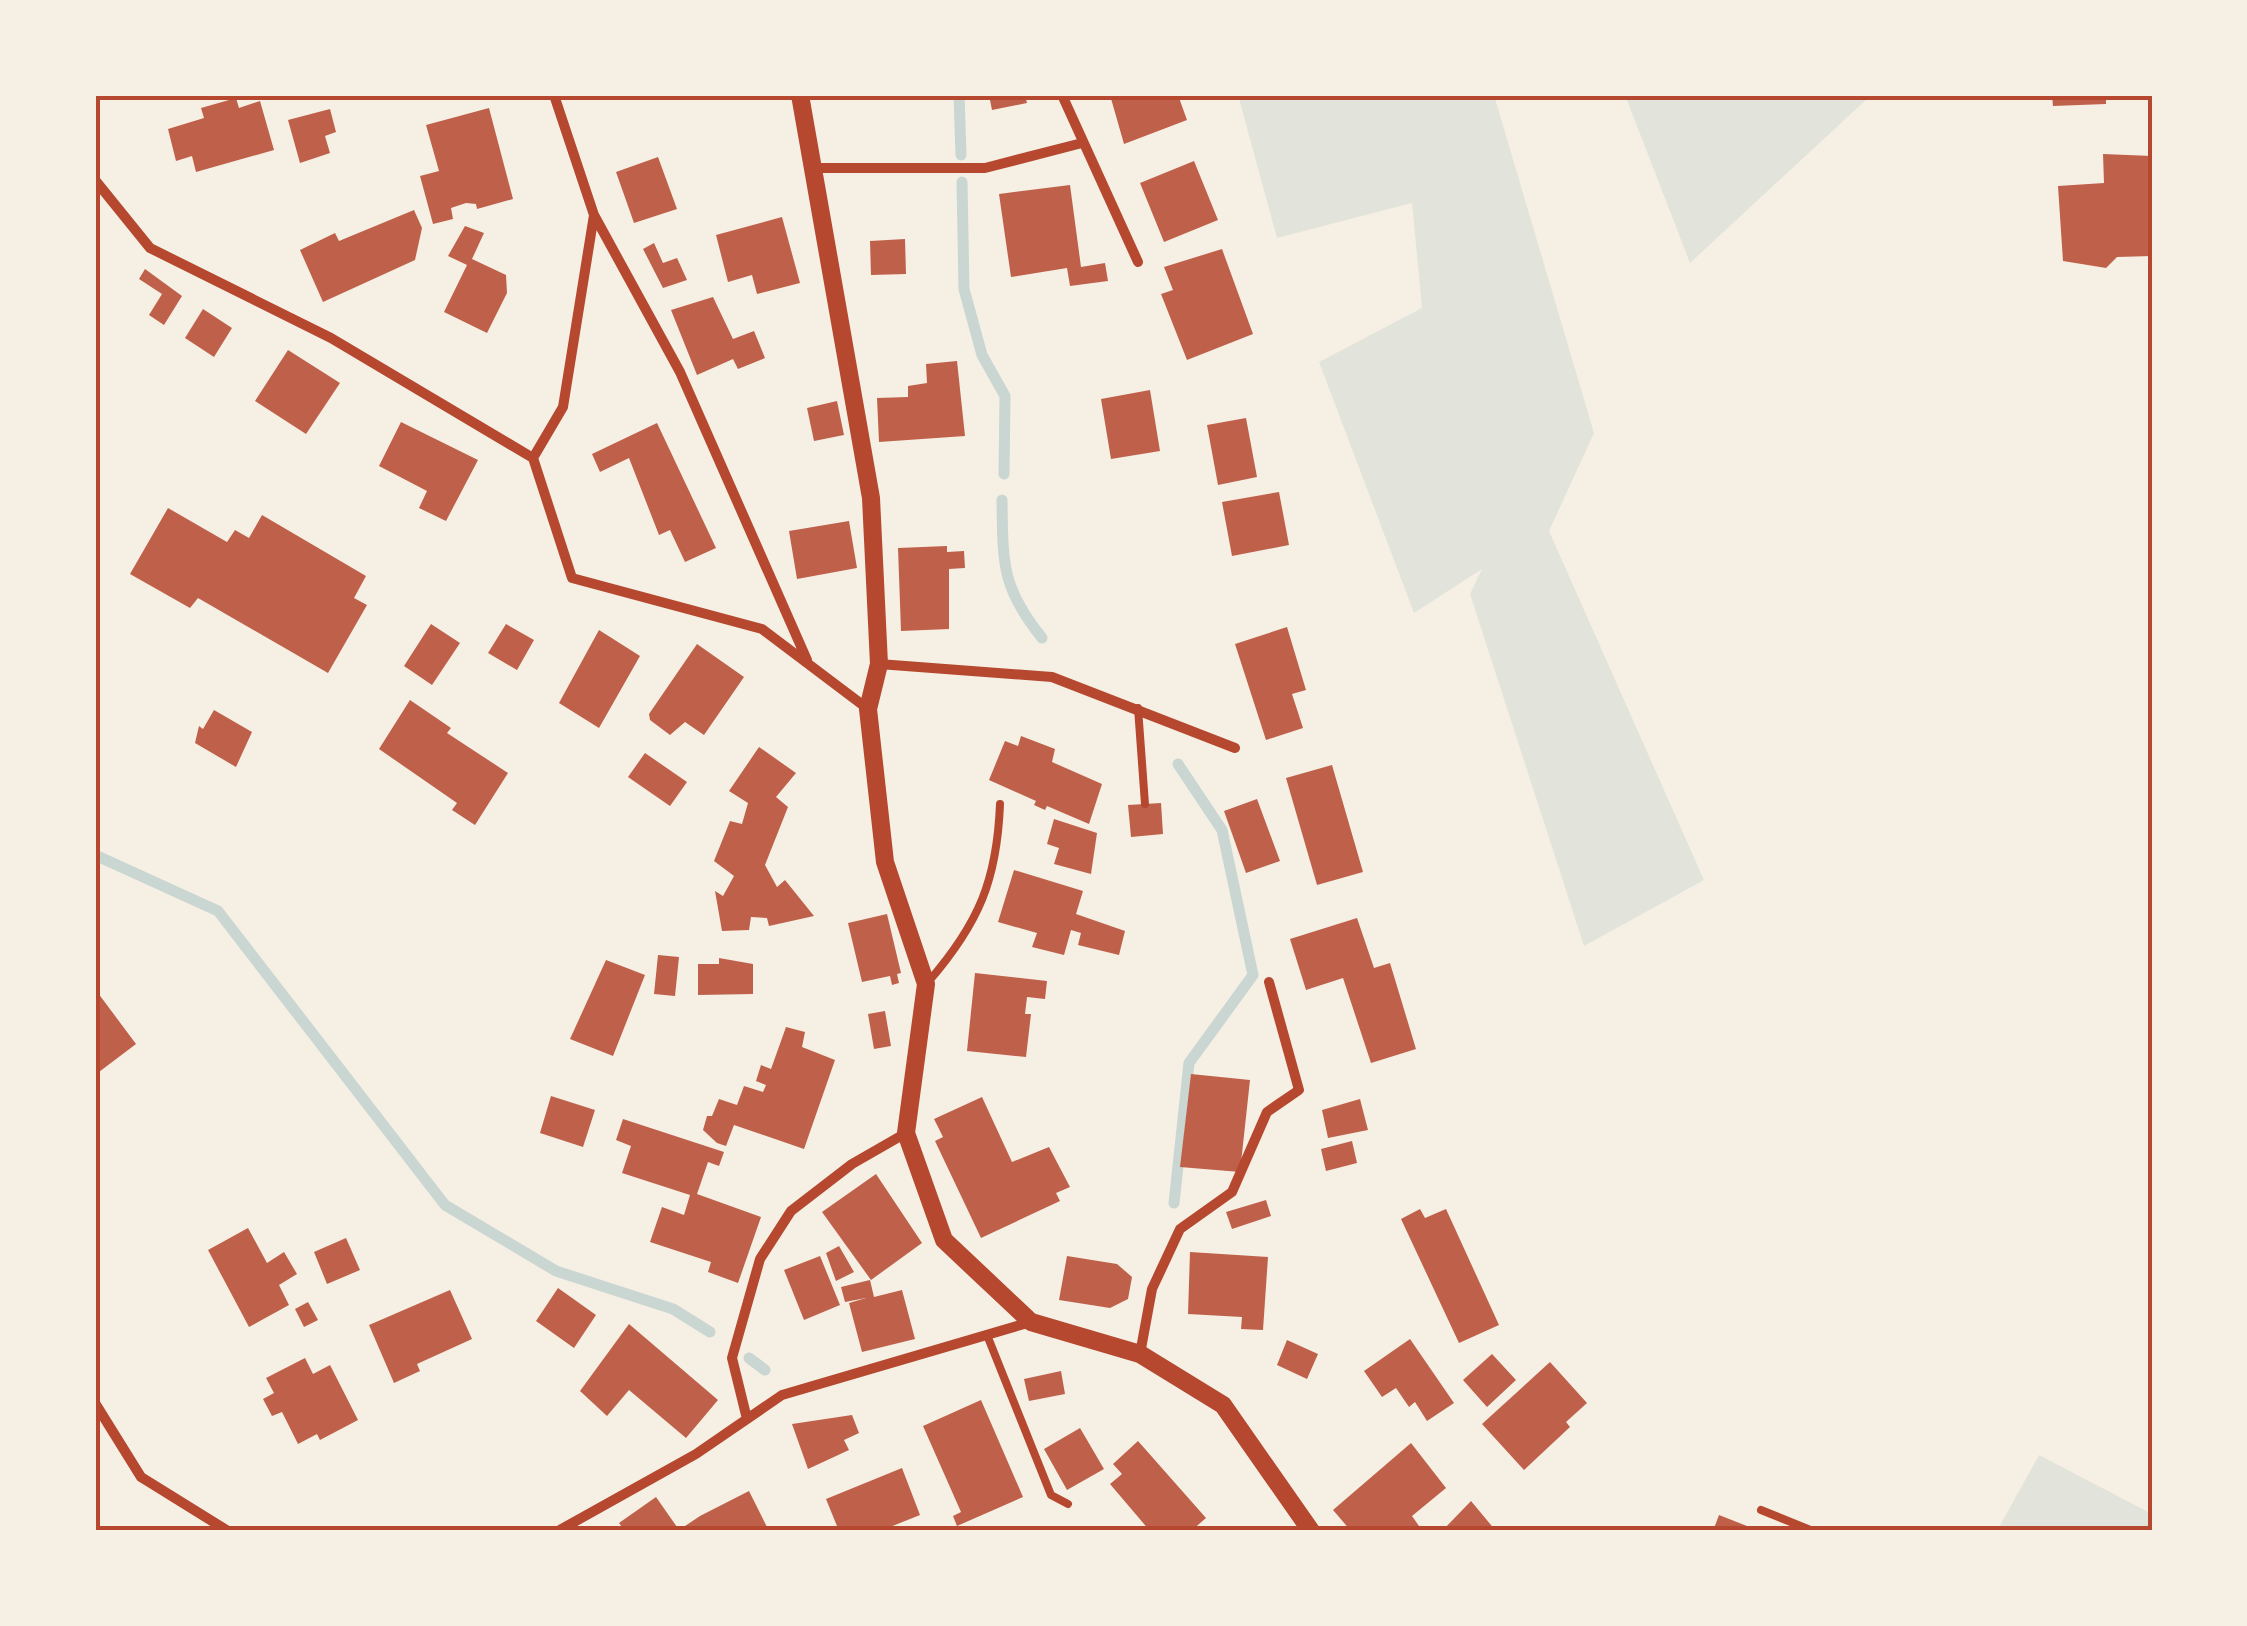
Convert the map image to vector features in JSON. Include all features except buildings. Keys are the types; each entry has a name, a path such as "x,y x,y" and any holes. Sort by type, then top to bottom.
{"street":[{"path":"554,95 594,215 680,372 809,665"},
{"path":"800,95 871,498 879,664 868,709 885,862 926,984 906,1133 944,1240 1031,1322 1140,1354 1224,1405 1310,1530"},
{"path":"1062,95 1138,262"},
{"path":"813,168 985,168 1082,143"},
{"path":"95,180 150,248 331,338 533,458 572,578 762,629 868,709"},
{"path":"533,458 563,406 594,215"},
{"path":"879,664 1052,678 1235,748"},
{"path":"1140,1354 1152,1289 1180,1228 1232,1192 1267,1112 1298,1090 1269,982"},
{"path":"747,1419 732,1358 760,1259 791,1211 852,1164 906,1133"},
{"path":"558,1531 696,1454 782,1395 1031,1322"},
{"path":"95,1403 140,1477 228,1531"}],"lane":[{"path":"1138,708 1145,804"},
{"path":"926,984 963,942 990,888 1000,804"},
{"path":"987,1335 1052,1495 1068,1504"},
{"path":"1761,1510 1813,1531"}],"shaded area":[{"path":"1238,95 1494,95 1594,433 1549,531 1704,880 1584,946 1470,594 1482,569 1414,613 1319,362 1422,308 1412,203 1277,238"},
{"path":"1625,95 1864,95 1867,99 1690,263"},
{"path":"2039,1455 2152,1514 2152,1531 1997,1531"}],"waterway":[{"path":"959,95 961,155"},
{"path":"962,182 964,289 982,355 1005,396 1004,474"},
{"path":"1002,500 1007,574 1019,604 1042,638"},
{"path":"1174,1203 1189,1063 1253,975 1222,830 1178,764"},
{"path":"95,855 218,911 445,1205 556,1271 673,1309 710,1332"},
{"path":"749,1358 765,1370"}]}
